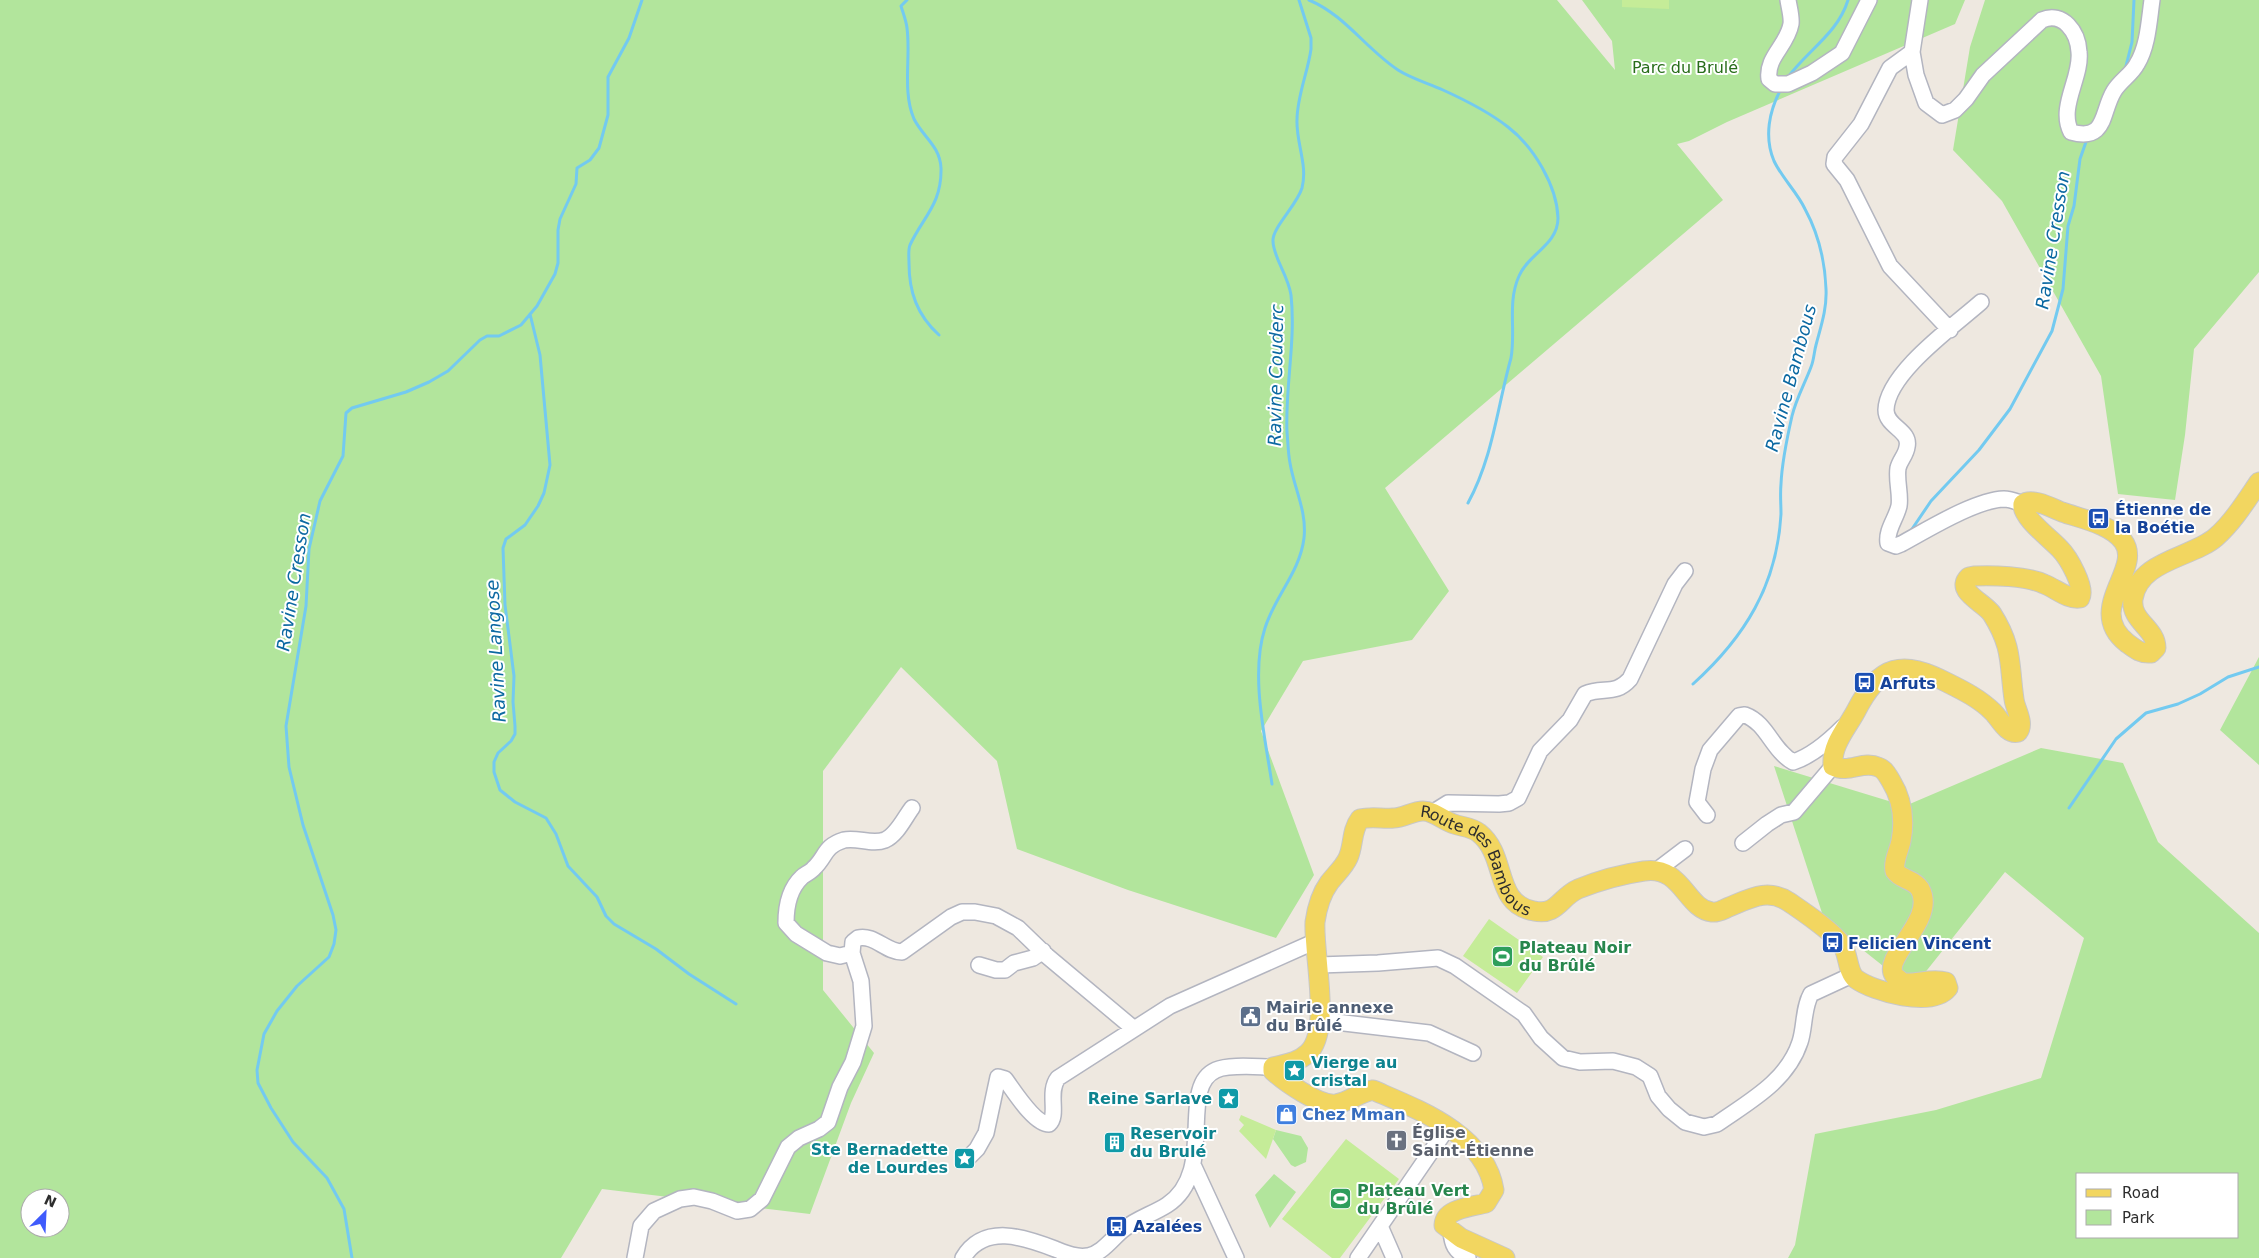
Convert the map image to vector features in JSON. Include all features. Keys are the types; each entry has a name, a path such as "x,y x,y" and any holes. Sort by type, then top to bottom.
{"main road":[{"path":"1656,871 1670,876 1681,884 1696,904 1705,910 1720,911 1755,896 1766,893 1774,895 1790,902 1836,938 1843,946 1852,975 1856,979 1886,993 1908,997 1943,993 1948,988 1947,983 1939,980 1919,984 1903,983 1894,975 1892,968 1902,947 1919,922 1922,903 1922,894 1917,885 1900,877 1894,871 1903,828 1903,813 1895,788 1885,771 1878,767 1871,765 1841,770 1833,766 1832,758 1837,743 1874,682 1889,671 1914,668 1939,678 1972,696 2015,733 2020,730 2021,723 2014,700 2011,663 2006,641 1989,610 1964,588 1965,582 1969,577 1974,576 2025,579 2042,583 2074,599 2080,598 2082,593 2081,585 2062,551 2024,513 2023,504 2029,501 2042,504 2106,528 2124,542 2127,550 2126,562 2113,603 2111,622 2116,633 2127,642 2139,651 2151,653 2156,648 2156,640 2136,617 2133,608 2133,599 2142,580 2161,564 2209,542 2217,536 2229,524 2259,482"},
{"name":"Route des Bambous","path":"1273,1067 1290,1063 1308,1053 1318,1035 1319,965 1315,923 1322,894 1347,860 1351,851 1353,830 1360,819 1371,816 1396,818 1423,811 1432,813 1455,825 1475,830 1485,838 1499,864 1510,899 1515,904 1528,910 1545,912 1554,910 1569,894 1582,888 1645,871 1656,871"},
{"path":"1273,1067 1273,1071 1282,1080 1320,1101 1336,1104 1373,1090 1448,1126 1486,1162 1494,1190 1486,1203 1450,1213 1444,1220 1444,1225 1451,1232 1505,1258"}],"street":[{"path":"1788,0 1791,22 1788,35 1767,68 1769,79 1775,84 1788,84 1812,73 1842,54 1869,0"},
{"path":"1920,0 1912,52 1916,75 1926,103 1942,115 1955,110 1966,99 1983,75 2042,20 2050,17 2066,22 2076,38 2080,53 2067,124 2071,132 2083,135 2094,132 2102,123 2114,91 2137,65 2144,47 2152,0"},
{"path":"1912,52 1890,68 1861,124 1835,156 1834,164 1847,180 1890,266 1950,330"},
{"path":"1981,302 1916,358 1898,378 1888,400 1886,410 1888,419 1906,436 1908,446 1900,460 1898,470 1900,497 1896,517 1888,534 1888,543 1896,546 1961,513 1993,501 2014,500 2023,504"},
{"path":"1432,813 1448,803 1499,804 1509,803 1518,798 1540,751 1570,720 1585,694 1595,690 1623,688 1630,679 1675,584 1685,571"},
{"path":"1707,815 1698,802 1703,769 1710,750 1739,716 1745,715 1759,723 1780,754 1793,762 1811,753 1833,737 1853,717"},
{"path":"1743,843 1781,815 1794,812 1833,766"},
{"path":"852,953 833,956 796,934 786,923 786,908 791,893 801,878 815,868 831,845 851,839 885,840 893,834 912,808"},
{"path":"1656,871 1685,849"},
{"path":"635,1258 642,1226 647,1216 654,1211 680,1199 694,1197 712,1201 737,1211 750,1209 762,1199 788,1147 799,1138 820,1129 828,1122 840,1087 853,1062 864,1026 861,981 852,953 853,942 858,938 863,937 892,951 905,951 951,916 962,912 975,912 996,916 1010,922 1042,952 1133,1028"},
{"path":"967,1159 977,1149 986,1133 992,1113 995,1085 998,1076 1005,1079 1036,1119 1044,1124 1049,1124 1053,1119 1052,1088 1058,1078 1133,1028 1194,994 1316,941"},
{"path":"979,965 996,970 1005,970 1042,952"},
{"path":"1319,965 1438,958 1455,966 1524,1014 1541,1038 1563,1058 1580,1062 1613,1061 1636,1067 1650,1076 1658,1096 1669,1109 1685,1122 1704,1127 1717,1124 1779,1079 1792,1060 1799,1044 1811,994 1852,975"},
{"path":"1319,1020 1429,1033 1473,1053"},
{"path":"963,1258 979,1241 1001,1235 1019,1237 1080,1257 1095,1254 1125,1228 1168,1205 1182,1192 1194,1166 1198,1101 1203,1082 1217,1070 1273,1067"},
{"path":"1358,1258 1448,1126"},
{"path":"1194,1166 1236,1258"},
{"path":"1380,1226 1394,1258"},
{"path":"1451,1232 1452,1244 1460,1254 1468,1258"}],"green space":[{"name":"Parc du Brulé","path":"0,0 1557,0 1615,70 1612,41 1582,0 1965,0 1955,24 1727,122 1689,141 1677,144 1723,200 1385,488 1449,591 1412,640 1303,661 1261,731 1314,875 1276,938 1128,890 1017,849 997,761 901,667 823,771 823,990 874,1053 851,1103 810,1214 602,1189 561,1258 0,1258"},
{"path":"1622,0 1669,0 1669,9 1622,7"},
{"path":"1985,0 2259,0 2259,272 2194,349 2185,435 2175,500 2118,494 2101,376 2002,201 1953,150 1970,47"},
{"path":"2259,657 2259,765 2220,730"},
{"path":"2041,748 2123,763 2158,842 2259,933 2259,1258 1788,1258 1795,1245 1815,1134 1936,1110 2041,1078 2084,938 2005,872 1912,989 1824,919 1774,766 1905,806"},
{"name":"Plateau Noir du Brûlé","path":"1489,919 1543,957 1517,993 1463,956"},
{"path":"1241,1115 1276,1130 1266,1159 1239,1131 1244,1125 1239,1120"},
{"path":"1276,1130 1301,1136 1308,1148 1306,1162 1295,1167 1291,1165 1273,1139"},
{"name":"Plateau Vert du Brûlé","path":"1346,1139 1399,1179 1340,1258 1332,1258 1282,1219"},
{"path":"1274,1174 1296,1192 1270,1228 1255,1195"}],"waterway":[{"name":"Ravine Cresson","path":"352,1258 344,1209 327,1178 293,1142 271,1108 258,1083 257,1070 264,1034 277,1011 297,986 329,957 334,944 336,930 333,915 303,825 289,767 286,726 306,606 309,549 320,501 343,456 346,413 352,408 406,392 429,382 448,371 480,340 487,336 499,336 521,325 537,306 555,274 558,263 560,219 576,184 577,168 590,160 599,148 608,115 608,77 629,38 642,0"},
{"path":"907,0 901,6 908,39 908,97 910,108 914,119 938,154 941,168 935,201 909,247 909,274 913,293 920,311 939,335"},
{"name":"Ravine Couderc","path":"1272,784 1260,706 1259,665 1261,646 1269,616 1298,562 1304,538 1304,518 1288,451 1287,398 1292,329 1291,295 1287,280 1275,253 1273,241 1276,230 1299,195 1302,188 1304,171 1297,129 1297,111 1310,58 1311,38 1299,0"},
{"path":"1309,0 1334,14 1386,62 1398,70 1468,102 1508,127 1527,145 1549,180 1557,206 1557,227 1548,242 1523,268 1515,286 1511,358 1489,450 1468,503"},
{"name":"Ravine Bambous","path":"1788,77 1830,32 1843,12 1848,0"},
{"name":"Ravine Cresson","path":"2125,70 2132,42 2134,0"},
{"name":"Ravine Bambous","path":"1693,684 1712,666 1743,628 1765,587 1773,564 1778,540 1782,475 1788,433 1796,403 1812,364 1825,310 1825,279 1817,238 1802,203 1777,167 1769,143 1769,124 1773,106 1781,89"},
{"name":"Ravine Cresson","path":"1910,532 1931,501 1979,450 2010,409 2052,331 2063,289 2068,226 2074,206 2080,159 2087,139"},
{"name":"Ravine Langose","path":"530,314 540,355 550,465 544,493 538,506 525,525 506,539 503,548 505,605 514,676 515,734 511,741 498,753 494,762 494,772 500,790 515,802 546,818 556,834 568,866 597,897 606,916 614,924 656,949 689,974 736,1004"},
{"path":"2069,808 2116,739 2146,713 2178,704 2200,694 2228,677 2259,667"}],"place":[{"name":"Étienne de la Boétie","path":"2099,518"},
{"name":"Arfuts","path":"1864,683"},
{"name":"Felicien Vincent","path":"1832,943"},
{"name":"Plateau Noir du Brûlé","path":"1503,956"},
{"name":"Mairie annexe du Brûlé","path":"1250,1016"},
{"name":"Vierge au cristal","path":"1295,1071"},
{"name":"Reine Sarlave","path":"1228,1098"},
{"name":"Chez Mman","path":"1286,1114"},
{"name":"Église Saint-Étienne","path":"1396,1141"},
{"name":"Reservoir du Brulé","path":"1114,1142"},
{"name":"Ste Bernadette de Lourdes","path":"964,1158"},
{"name":"Plateau Vert du Brûlé","path":"1341,1199"},
{"name":"Azalées","path":"1117,1226"}]}
